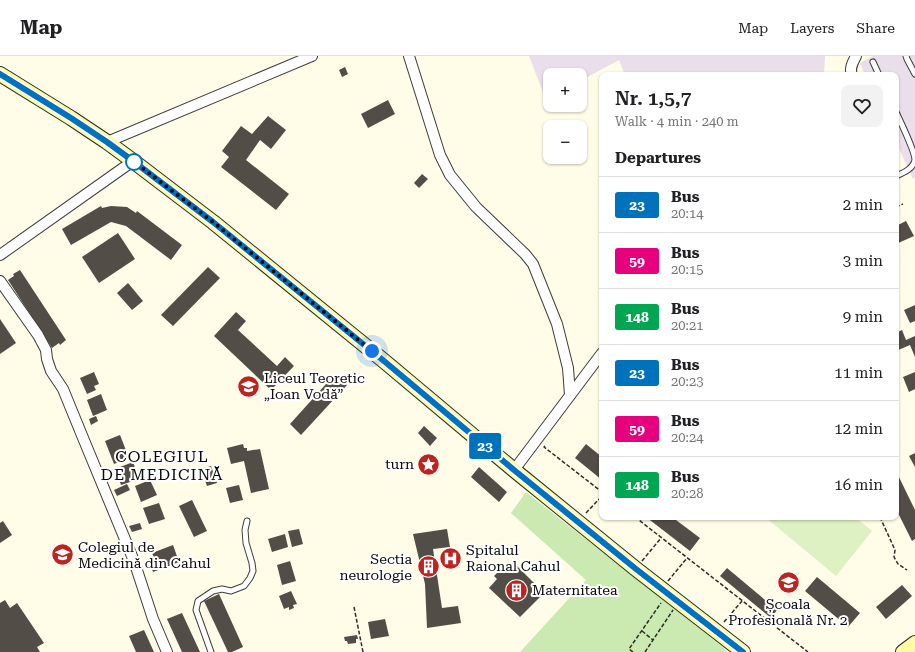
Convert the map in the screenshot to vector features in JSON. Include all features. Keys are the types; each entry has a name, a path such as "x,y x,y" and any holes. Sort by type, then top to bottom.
{"main road":[{"path":"0,74 107,142 213,222 292,285 578,522 743,652"},
{"path":"903,652 915,644"}],"street":[{"path":"107,142 312,56"},
{"path":"409,56 440,156 450,175 476,208 525,254 533,264 557,324 568,368 570,395"},
{"path":"851,72 852,64 856,56"},
{"path":"0,255 133,161"},
{"path":"0,281 38,335 46,350 51,371 63,389 134,561 153,618 167,652"},
{"path":"514,470 599,357"}],"lane":[{"path":"906,56 915,74"},
{"path":"873,62 878,72"},
{"path":"899,119 914,152 915,159 906,171 899,174"},
{"path":"211,652 196,610 198,601 213,591 222,589 231,591 244,586 250,578 252,563 246,543 247,521"}],"path":[{"path":"899,206 903,204"},
{"path":"544,447 599,490"},
{"path":"578,522 599,499"},
{"path":"638,520 808,652"},
{"path":"881,520 895,550 894,557 898,564 906,570"},
{"path":"636,569 661,538"},
{"path":"633,652 629,649 642,631 665,591 687,558"},
{"path":"716,631 742,601"},
{"path":"645,652 679,602"},
{"path":"354,607 363,652 358,652"},
{"path":"642,631 653,640"}],"shaded area":[{"path":"529,56 825,56 824,72 624,72 619,60 587,77 587,68 543,68 543,92"},
{"path":"873,56 915,56 915,178 913,179 899,149 899,72 864,72 860,63"}],"green space":[{"path":"526,492 724,648 727,652 520,652 586,580 511,513"},
{"path":"769,520 859,520 872,531 836,576"}],"building":[{"path":"345,67 348,74 342,77 339,70"},
{"path":"388,100 395,114 368,128 361,114"},
{"path":"268,116 286,130 271,149 260,140 246,160 289,194 276,210 221,167 229,157 222,151 241,126 252,134"},
{"path":"422,174 428,179 419,188 414,183"},
{"path":"101,206 102,208 111,206 127,207 136,213 137,211 182,245 171,260 126,226 111,222 71,245 62,229"},
{"path":"906,221 914,236 899,243 899,224"},
{"path":"118,233 135,259 99,283 82,257"},
{"path":"208,267 220,278 173,326 161,315"},
{"path":"20,270 66,340 60,345 59,343 52,348 8,280 14,276 13,274"},
{"path":"128,283 143,301 132,310 117,293"},
{"path":"915,305 915,321 910,323 904,310"},
{"path":"236,312 246,321 238,330 277,366 285,357 294,366 271,390 214,336"},
{"path":"0,319 16,343 0,354"},
{"path":"902,330 906,340 915,336 915,357 910,345 899,350 899,332"},
{"path":"94,372 99,384 94,386 96,390 87,394 80,378"},
{"path":"915,372 915,389 909,392 903,377"},
{"path":"335,374 347,385 301,435 290,424"},
{"path":"101,394 107,410 93,416 87,400"},
{"path":"96,416 98,421 91,425 89,419"},
{"path":"424,426 437,438 430,446 418,433"},
{"path":"120,435 129,458 114,464 105,441"},
{"path":"243,444 244,448 247,448 247,451 260,449 269,489 251,493 244,461 231,464 227,448"},
{"path":"586,444 599,455 599,478 575,458"},
{"path":"915,453 915,467 909,456"},
{"path":"133,462 139,479 121,485 115,469"},
{"path":"211,466 217,483 207,486 201,469"},
{"path":"479,467 507,492 499,502 471,477"},
{"path":"899,477 915,510 915,539 912,541 899,515"},
{"path":"150,480 157,495 141,502 135,486"},
{"path":"127,484 130,490 117,496 114,490"},
{"path":"239,485 243,500 230,503 226,488"},
{"path":"192,500 207,531 194,537 179,506"},
{"path":"159,503 165,519 149,524 143,508"},
{"path":"650,520 676,520 700,538 690,551"},
{"path":"3,521 12,535 0,543 0,523"},
{"path":"140,523 142,529 132,532 129,526"},
{"path":"299,529 303,544 292,547 288,531"},
{"name":"Sectia neurologie","path":"447,529 450,547 433,549 442,608 458,606 461,623 427,628 425,584 413,534"},
{"path":"285,534 288,547 272,552 268,539"},
{"path":"173,545 179,562 153,572 150,564 156,562 152,553"},
{"path":"290,561 296,581 282,585 277,565"},
{"name":"Maternitatea","path":"513,562 544,593 520,617 489,588 497,579 494,576 505,565 508,567"},
{"path":"727,568 777,610 771,618 720,576"},
{"path":"817,577 860,613 848,627 805,591"},
{"path":"902,585 912,596 886,619 876,607"},
{"path":"291,591 297,604 293,605 294,608 289,610 289,607 284,609 279,596"},
{"path":"219,594 243,647 232,652 228,652 204,601"},
{"path":"5,600 10,608 17,603 44,643 37,647 40,652 0,652 0,603"},
{"path":"182,613 200,652 182,652 167,619"},
{"path":"385,619 389,636 371,639 368,622"},
{"path":"144,630 154,652 136,652 129,636"},
{"path":"357,635 358,639 356,639 356,643 348,644 347,641 345,641 344,637"}],"bus line":[{"name":"23","path":"0,74 34,94 107,142 213,222 636,569 743,652"}],"place":[{"name":"Liceul Teoretic „Ioan Vodă”","path":"249,386"},
{"name":"turn","path":"429,464"},
{"name":"Colegiul de Medicină din Cahul","path":"62,555"},
{"name":"Spitalul Raional Cahul","path":"451,558"},
{"name":"Sectia neurologie","path":"428,567"},
{"name":"Școala Profesională Nr. 2","path":"788,582"},
{"name":"Maternitatea","path":"517,590"}],"district":[{"name":"COLEGIUL DE MEDICINĂ","path":"162,465"}],"route":[{"path":"134,162 133,161 213,222 372,351"}]}
